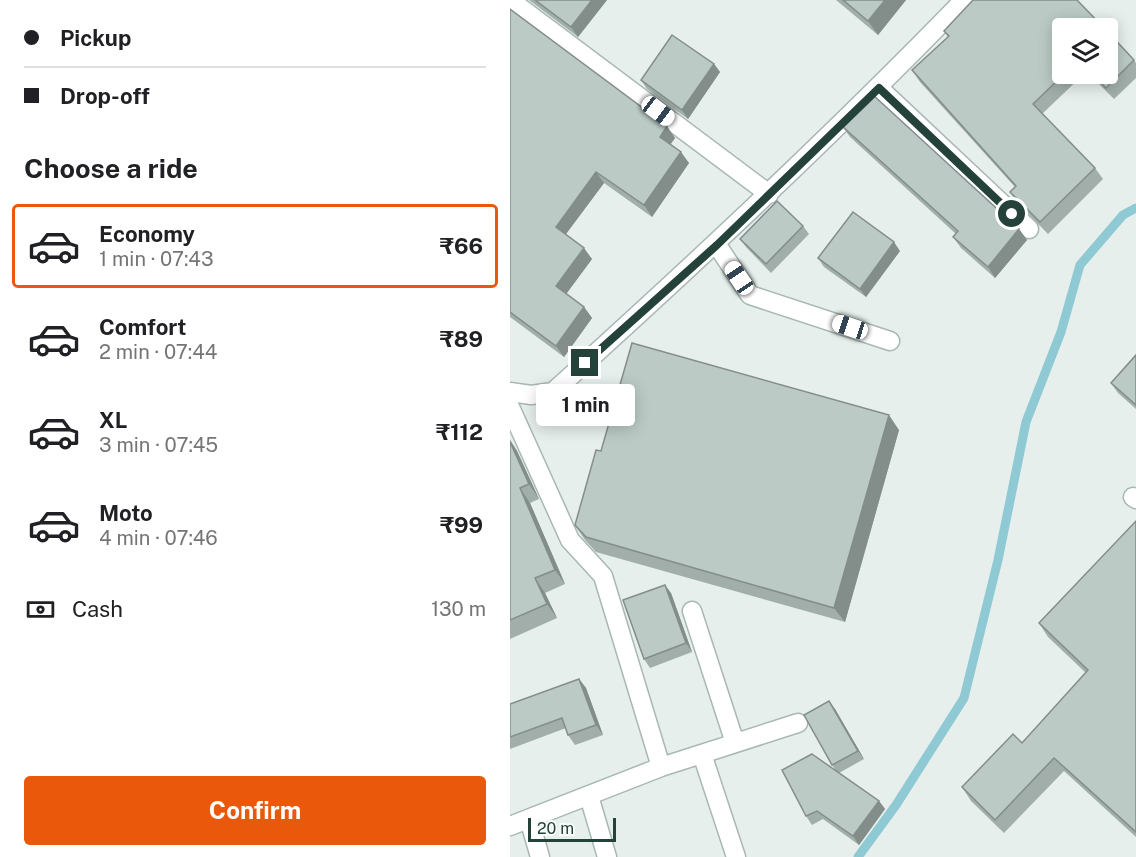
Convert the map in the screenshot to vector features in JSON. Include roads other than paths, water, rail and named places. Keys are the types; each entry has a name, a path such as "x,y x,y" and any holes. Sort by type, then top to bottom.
{"street":[{"path":"510,0 769,194"},
{"path":"510,392 531,395 553,392 717,245 879,88 964,0"},
{"path":"879,88 1029,230"},
{"path":"717,245 750,294 890,341"},
{"path":"510,407 570,540 603,576 661,767"},
{"path":"692,611 735,743"},
{"path":"510,826 661,767 798,723"},
{"path":"702,754 736,857"},
{"path":"589,796 607,857"},
{"path":"529,819 540,857"}],"waterway":[{"path":"858,857 896,805 964,698 998,560 1026,422 1061,332 1080,265 1123,215 1136,208"}]}
